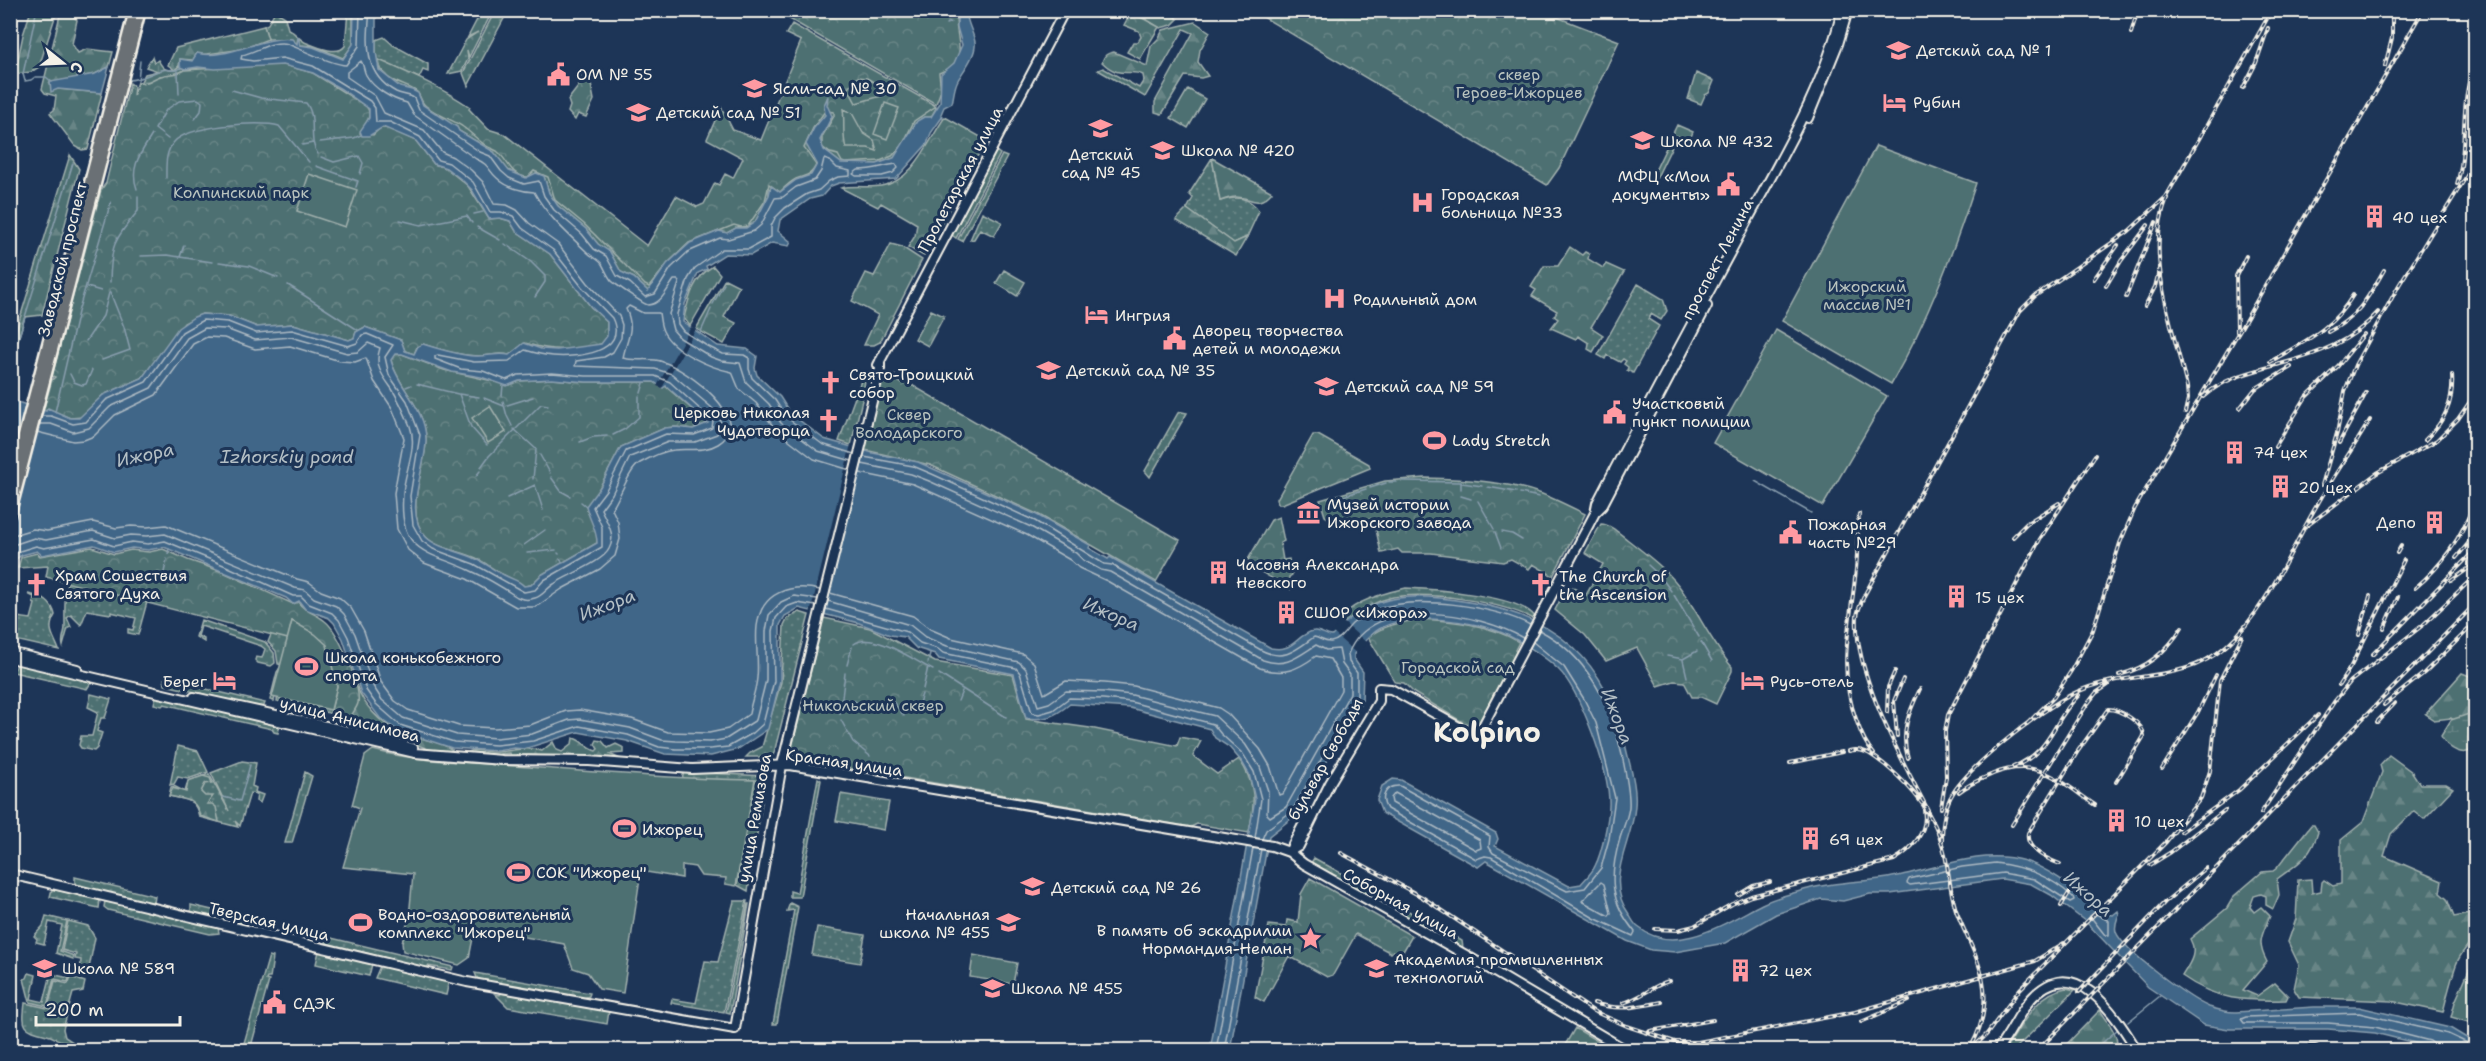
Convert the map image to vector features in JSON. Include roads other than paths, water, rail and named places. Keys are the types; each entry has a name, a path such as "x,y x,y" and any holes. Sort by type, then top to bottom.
{"main road":[{"name":"Заводской проспект","path":"123,66 134,10"},
{"name":"Заводской проспект","path":"10,516 123,66 141,10"},
{"name":"Пролетарская улица","path":"859,442 876,368 1065,10"},
{"name":"проспект Ленина","path":"1379,688 1391,689 1477,737 1595,513 1597,503 1641,418 1804,114 1833,43 1842,10"},
{"name":"проспект Ленина","path":"1595,513 1602,506 1809,116 1838,44 1848,10"},
{"name":"Заводской проспект","path":"10,486 44,374"},
{"name":"улица Ремизова","path":"732,1028 779,766 859,442"},
{"name":"улица Анисимова","path":"10,652 170,692 388,740 435,754"},
{"name":"улица Анисимова","path":"10,658 410,752 435,754"},
{"name":"бульвар Свободы","path":"1289,852 1379,688"},
{"name":"Красная улица","path":"435,754 502,760 603,762 692,769 779,766 826,770 1245,841 1289,852"},
{"name":"Соборная улица","path":"1289,852 1304,864 1474,959 1626,1050"},
{"name":"Тверская улица","path":"10,874 467,982 732,1028"},
{"path":"1996,1050 2031,1000 2053,984 2067,981 2086,988 2117,1019 2137,1050"},
{"path":"2306,1050 2315,1050"}],"water":[{"name":"Izhorskiy pond","path":"354,11 376,11 376,52 379,70 400,87 418,93 423,105 457,127 459,131 494,152 509,171 526,178 536,173 544,176 549,193 558,206 586,229 598,244 610,252 621,272 634,278 648,291 667,264 690,243 719,231 727,233 736,228 746,228 755,222 769,195 771,186 780,192 796,180 811,175 817,164 806,144 814,128 825,115 824,105 828,96 827,105 832,116 820,140 824,150 841,163 877,164 894,158 917,121 924,117 931,117 940,103 941,74 954,63 962,45 957,27 957,11 966,11 975,42 972,57 957,83 952,103 944,107 941,114 943,116 931,133 927,144 896,179 839,183 831,186 822,196 810,199 780,220 778,231 791,242 789,246 772,243 751,255 725,254 706,266 707,269 698,273 685,304 683,322 718,346 747,349 757,356 755,368 757,375 780,397 790,413 824,439 873,453 918,462 1037,515 1090,545 1089,548 1108,559 1110,557 1271,648 1285,648 1303,635 1314,631 1332,636 1361,611 1375,604 1405,597 1469,602 1500,609 1528,618 1552,631 1573,647 1591,667 1606,690 1617,717 1631,769 1635,799 1633,820 1619,874 1619,887 1622,901 1634,923 1653,936 1669,939 1702,934 1767,902 1818,887 1888,878 1973,858 2008,857 2025,861 2047,871 2105,914 2113,915 2118,911 2116,932 2121,940 2143,962 2209,1007 2236,1012 2314,1007 2359,1007 2450,1028 2475,1043 2475,1050 2434,1050 2427,1046 2375,1033 2328,1029 2229,1029 2204,1025 2148,987 2086,922 2051,895 2031,884 2002,879 1890,894 1870,894 1843,901 1821,899 1776,914 1725,943 1675,952 1651,950 1627,941 1486,861 1478,867 1382,813 1377,800 1382,786 1393,779 1401,780 1496,833 1498,839 1495,846 1569,886 1581,884 1592,871 1598,860 1605,834 1609,800 1604,769 1584,712 1558,669 1529,647 1496,630 1461,622 1424,619 1389,625 1376,631 1354,654 1354,659 1363,672 1362,700 1297,814 1269,836 1230,1050 1210,1050 1255,799 1249,774 1242,762 1229,747 1215,738 1210,729 1130,708 1070,704 1050,717 1026,718 1014,674 939,659 935,654 916,648 905,637 890,635 859,623 799,608 785,616 780,625 780,681 768,729 738,749 711,756 665,754 627,741 578,732 524,749 497,751 452,748 397,730 380,718 361,693 343,639 334,623 329,618 305,609 299,601 293,604 286,598 164,547 148,550 132,548 114,552 94,545 42,555 37,551 22,555 11,562 11,400 46,411 48,408 70,418 79,418 103,395 142,378 178,328 194,317 202,314 229,316 257,327 293,324 349,340 365,327 401,340 405,351 414,354 418,346 423,344 469,355 509,355 524,343 541,349 557,350 601,344 607,336 607,322 591,307 550,254 516,231 510,221 500,218 489,219 472,190 446,168 434,164 416,141 383,127 369,136 362,136 360,131 369,118 369,109 341,89 313,73 283,65 215,69 180,67 180,59 192,61 197,53 220,54 281,39 292,39 297,44 298,36 300,45 313,47 343,59 353,44","holes":["395,354 402,354 452,372 481,377 507,386 519,381 552,379 586,382 654,382 663,388 666,386 708,423 693,429 665,428 621,447 600,487 586,506 596,533 597,543 541,575 531,585 524,586 470,556 431,541 419,527 416,502 425,450 425,428 417,408 394,370 391,360"]},
{"path":"109,67 102,93 58,89 51,92 50,82 95,74"}],"waterway":[{"path":"39,10 36,13 23,74 25,81 35,77 46,77 52,82"},
{"path":"946,24 951,22"},
{"path":"138,80 140,61"},
{"path":"127,80 141,78 161,70 181,68"},
{"path":"178,71 179,94"},
{"path":"232,90 261,98 306,103 310,109 313,142 318,154"},
{"path":"179,101 198,99 202,102 201,111 195,119"},
{"path":"155,129 166,110 179,101"},
{"path":"166,178 168,154 171,146 181,136 208,128 241,124 279,126 309,162"},
{"path":"155,129 168,139"},
{"path":"137,189 135,167 152,135"},
{"path":"320,142 361,135"},
{"path":"302,145 313,143"},
{"path":"321,157 334,162 359,156 363,163 360,174"},
{"path":"10,365 73,163"},
{"path":"316,166 358,181 356,187"},
{"path":"110,282 111,259 115,243 138,211 138,196"},
{"path":"55,412 78,312 111,202"},
{"path":"474,214 483,212"},
{"path":"400,220 421,225 467,216 472,223"},
{"path":"477,227 500,240"},
{"path":"505,244 531,262 545,276 545,282 535,297"},
{"path":"180,257 184,245"},
{"path":"141,256 167,255 212,262"},
{"path":"219,262 249,266 278,278"},
{"path":"713,304 724,284"},
{"path":"288,285 358,330"},
{"path":"87,287 101,291"},
{"path":"102,360 130,350 124,327 110,292"},
{"path":"86,341 103,316 109,293"},
{"path":"700,334 711,309"},
{"path":"70,374 74,382 82,385 86,384 92,370"},
{"path":"641,393 644,383"},
{"path":"417,384 458,394"},
{"path":"406,387 411,385"},
{"path":"502,396 503,385"},
{"path":"479,397 459,394 471,427 487,445"},
{"path":"613,435 625,429 639,417 639,396"},
{"path":"484,398 504,406 533,397"},
{"path":"503,401 512,426"},
{"path":"481,467 541,404 548,405"},
{"path":"514,429 536,449 533,479"},
{"path":"580,442 593,437 607,436"},
{"path":"540,455 550,473"},
{"path":"476,476 480,471"},
{"path":"551,477 561,491 570,496"},
{"path":"1402,481 1461,482 1461,489"},
{"path":"1755,481 1811,513"},
{"path":"1389,482 1396,482"},
{"path":"1370,488 1386,483"},
{"path":"1462,483 1482,486"},
{"path":"507,498 535,485 543,510"},
{"path":"1488,487 1516,492"},
{"path":"1343,496 1366,489"},
{"path":"1520,493 1539,497"},
{"path":"1461,496 1471,499"},
{"path":"1478,501 1494,529"},
{"path":"581,502 586,506"},
{"path":"524,545 545,530"},
{"path":"1495,532 1501,548"},
{"path":"1502,532 1512,534 1522,540"},
{"path":"168,554 169,549"},
{"path":"527,553 556,550"},
{"path":"163,577 167,559"},
{"path":"560,559 563,563"},
{"path":"1648,565 1660,576"},
{"path":"1663,580 1671,591"},
{"path":"1674,595 1699,637"},
{"path":"854,644 862,641 882,644 894,648 933,670"},
{"path":"1701,642 1712,661"},
{"path":"847,665 852,647"},
{"path":"1667,656 1683,659 1697,651"},
{"path":"928,663 930,653"},
{"path":"1683,660 1687,677"},
{"path":"923,689 928,667"},
{"path":"840,714 845,673"},
{"path":"939,674 1006,717"},
{"path":"958,701 962,691"},
{"path":"908,713 919,703 922,694"},
{"path":"841,699 857,703"},
{"path":"891,699 904,716"},
{"path":"841,720 853,742 870,756"},
{"path":"223,797 240,801 250,765"},
{"path":"2128,1022 2160,996"},
{"path":"2100,1045 2118,1029"}],"railway":[{"path":"2131,33 2138,10"},
{"path":"1928,810 1893,741 1871,689 1858,638 1857,616 1861,602 2020,311 2035,296 2129,231 2166,197 2272,10"},
{"path":"2363,17 2367,10"},
{"path":"2385,66 2392,38 2392,10"},
{"path":"2027,724 2054,697 2071,671 2093,630 2120,543 2135,508 2423,10"},
{"path":"2243,88 2256,63 2268,28"},
{"path":"2457,184 2461,169 2467,91 2476,61"},
{"path":"2322,485 2337,433 2345,391 2355,365 2399,285 2476,161"},
{"path":"2167,198 2161,220 2160,268 2169,317 2187,387 2188,399 2185,412"},
{"path":"2126,297 2156,222"},
{"path":"2106,286 2121,261 2148,225"},
{"path":"2094,279 2118,245"},
{"path":"2237,332 2236,276 2246,256"},
{"path":"2328,332 2355,313 2384,270"},
{"path":"2145,306 2155,287 2159,271"},
{"path":"2270,362 2305,341 2336,318 2353,295"},
{"path":"2203,397 2211,390 2239,376 2333,346 2357,331 2378,312"},
{"path":"2275,447 2306,397 2338,366 2364,334"},
{"path":"2240,408 2255,389 2291,367"},
{"path":"2425,440 2438,426 2447,410 2450,402 2452,375"},
{"path":"2339,443 2366,393"},
{"path":"2308,525 2377,473 2437,440 2458,419 2476,393"},
{"path":"1942,841 1944,816 1953,793 1994,750 2033,719 2084,689 2102,683 2157,675 2193,666 2210,658 2226,646 2240,632 2265,598 2323,494 2370,420"},
{"path":"1941,808 1946,777 1945,731 1948,715 2040,539 2095,455"},
{"path":"2013,537 2027,523 2059,503"},
{"path":"2415,588 2435,569 2451,549 2474,503"},
{"path":"1859,514 1856,569 1847,646 1847,683 1859,726 1866,743 1874,754"},
{"path":"2456,558 2476,534"},
{"path":"2397,553 2401,546"},
{"path":"2372,655 2476,549"},
{"path":"2339,685 2351,666 2404,560"},
{"path":"2451,581 2476,563"},
{"path":"2261,813 2334,702 2351,681 2423,625 2476,575"},
{"path":"2359,635 2370,596"},
{"path":"2384,629 2398,597"},
{"path":"2038,1050 2476,603"},
{"path":"2384,705 2424,673 2476,622"},
{"path":"2119,675 2139,668 2155,658 2170,644 2182,627"},
{"path":"1971,1050 1987,1034 2020,989 2166,842 2201,798 2210,771 2220,680 2242,636"},
{"path":"1887,712 1888,687 1895,671"},
{"path":"2162,769 2198,712 2216,675"},
{"path":"1897,736 1894,701 1903,679"},
{"path":"2012,825 2086,706 2096,693 2108,685"},
{"path":"1908,758 1905,731 1909,714 1920,689"},
{"path":"2013,767 2036,753 2079,695"},
{"path":"2377,722 2395,703"},
{"path":"2060,864 2033,849 2028,833 2078,751 2108,709 2118,711 2136,722 2144,736 2116,782"},
{"path":"2181,832 2239,790 2318,715"},
{"path":"1849,751 1859,750 1868,753 1895,773 1912,791 1934,823 1945,855 1956,910 1976,957 1984,988 1982,1017 1972,1045"},
{"path":"1790,763 1842,752"},
{"path":"1959,792 1993,774 2023,768 2035,770 2059,780 2095,805"},
{"path":"1655,929 1678,930 1694,926 1751,896 1894,860 1917,840 1924,826 1924,810"},
{"path":"2150,865 2171,852 2225,810"},
{"path":"1341,853 1422,897 1593,1011 1627,1026 1675,1042 1698,1042 1855,1012 2035,961 2064,943"},
{"path":"2079,992 2165,902 2206,868"},
{"path":"2061,906 2077,880"},
{"path":"1738,895 1753,886 1770,882"},
{"path":"1623,1003 1669,981"},
{"path":"1861,1022 1909,1001"},
{"path":"1594,1003 1619,1008 1662,1002"},
{"path":"1650,1031 1713,1020"}],"place":[{"name":"Детский сад № 1","path":"1898,50"},
{"name":"ОМ № 55","path":"558,74"},
{"name":"Ясли-сад № 30","path":"755,88"},
{"name":"Рубин","path":"1895,102"},
{"name":"Детский сад № 51","path":"638,112"},
{"name":"Детский сад № 45","path":"1101,129"},
{"name":"Школа № 432","path":"1642,141"},
{"name":"Школа № 420","path":"1163,150"},
{"name":"МФЦ «Мои документы»","path":"1728,185"},
{"name":"Городская больница №33","path":"1423,203"},
{"name":"40 цех","path":"2374,217"},
{"name":"Родильный дом","path":"1335,299"},
{"name":"Ингрия","path":"1097,315"},
{"name":"Дворец творчества детей и молодежи","path":"1175,339"},
{"name":"Детский сад № 35","path":"1048,370"},
{"name":"Свято-Троицкий собор","path":"831,383"},
{"name":"Детский сад № 59","path":"1327,386"},
{"name":"Участковый пункт полиции","path":"1614,412"},
{"name":"Церковь Николая Чудотворца","path":"828,421"},
{"name":"Lady Stretch","path":"1434,440"},
{"name":"74 цех","path":"2235,452"},
{"name":"20 цех","path":"2280,487"},
{"name":"Музей истории Ижорского завода","path":"1309,513"},
{"name":"Депо","path":"2434,522"},
{"name":"Пожарная часть №29","path":"1790,533"},
{"name":"Часовня Александра Невского","path":"1218,573"},
{"name":"Храм Сошествия Святого Духа","path":"37,584"},
{"name":"The Church of the Ascension","path":"1541,585"},
{"name":"15 цех","path":"1957,597"},
{"name":"СШОР «Ижора»","path":"1286,612"},
{"name":"Школа конькобежного спорта","path":"307,666"},
{"name":"Берег","path":"225,681"},
{"name":"Русь-отель","path":"1752,681"},
{"name":"10 цех","path":"2116,821"},
{"name":"Ижорец","path":"624,829"},
{"name":"69 цех","path":"1811,839"},
{"name":"СОК \"Ижорец\"","path":"518,872"},
{"name":"Детский сад № 26","path":"1033,887"},
{"name":"Водно-оздоровительный комплекс \"Ижорец\"","path":"360,923"},
{"name":"Начальная школа № 455","path":"1008,923"},
{"name":"В память об эскадрилии Нормандия-Неман","path":"1310,939"},
{"name":"Школа № 589","path":"44,968"},
{"name":"Академия промышленных технологий","path":"1376,968"},
{"name":"72 цех","path":"1740,970"},
{"name":"Школа № 455","path":"993,988"},
{"name":"СДЭК","path":"275,1003"}],"district":[{"name":"Kolpino","path":"1487,732"}],"park label":[{"name":"сквер Героев-Ижорцев","path":"1519,83"},
{"name":"Колпинский парк","path":"241,192"},
{"name":"Ижорский массив №1","path":"1867,295"},
{"name":"Сквер Володарского","path":"909,423"},
{"name":"Городской сад","path":"1458,667"},
{"name":"Никольский сквер","path":"873,705"}],"water label":[{"name":"Ижора","path":"145,455"},
{"name":"Ижора","path":"607,605"},
{"name":"Ижора","path":"1111,614"},
{"name":"Ижора","path":"1617,716"},
{"name":"Ижора","path":"2088,894"}]}
